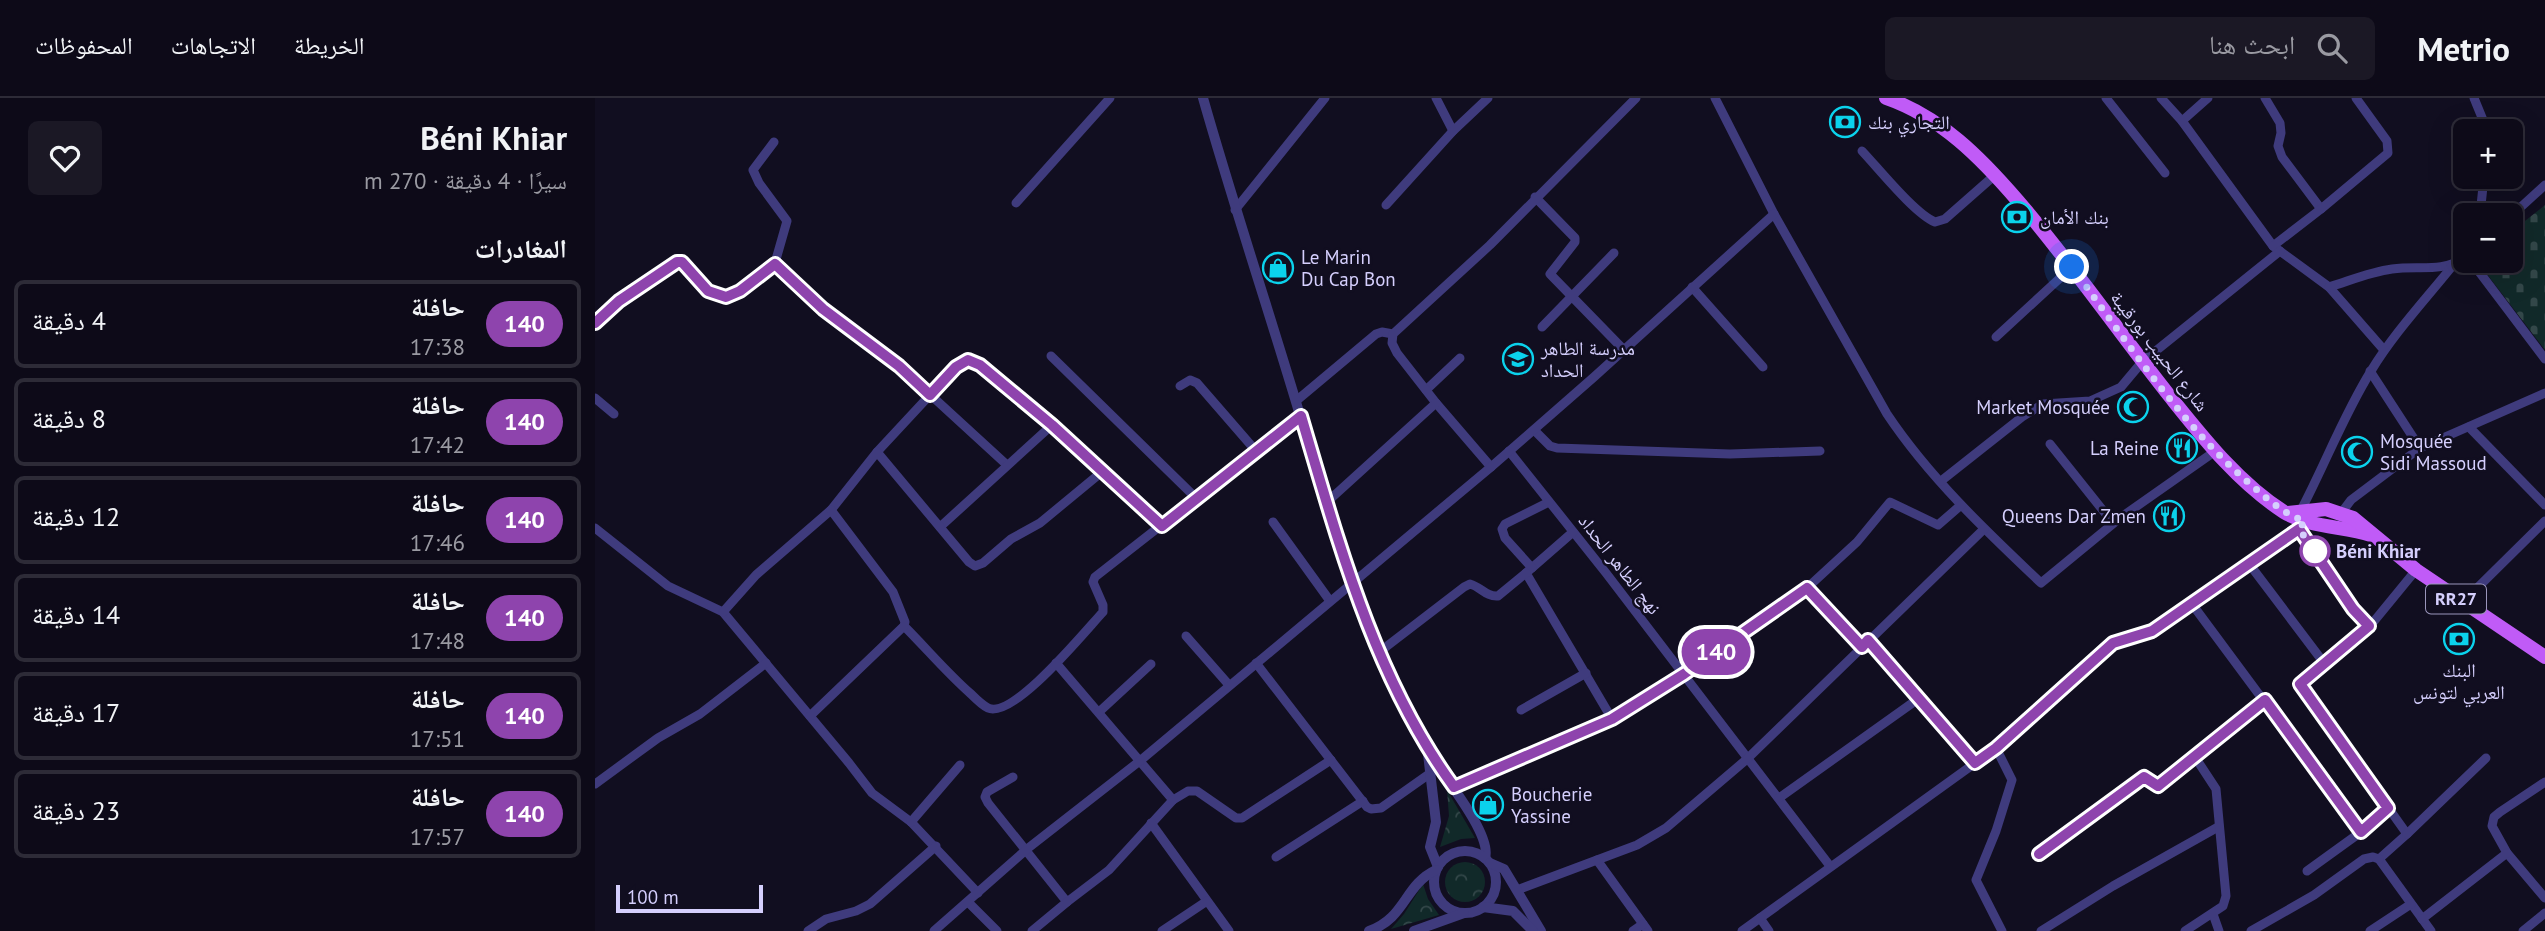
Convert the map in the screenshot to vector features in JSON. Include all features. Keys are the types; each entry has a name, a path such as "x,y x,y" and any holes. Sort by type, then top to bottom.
{"main road":[{"name":"شارع الحبيب بورقيبة","path":"1886,98 1910,107 1947,130 1995,175 2072,267 2142,362 2214,452 2241,477 2301,517"},
{"path":"2301,517 2326,509 2338,519"},
{"name":"RR27","path":"2338,519 2353,518 2416,570 2545,657"}],"street":[{"path":"1016,203 1109,98"},
{"path":"1203,98 1235,210 1352,583 1378,653 1428,751 1454,787 1484,841 1488,860 1494,870 1496,888 1489,902 1483,907 1414,931"},
{"path":"1235,210 1325,98"},
{"path":"1436,98 1453,131"},
{"path":"1386,205 1487,98"},
{"path":"1393,334 1490,245 1636,98"},
{"path":"1715,98 1774,214 1887,414 1907,443 1961,505 2041,583 2113,523 2214,452"},
{"path":"2106,98 2165,173"},
{"path":"2161,98 2182,121 2277,248 2329,287 2384,350"},
{"path":"2182,121 2208,98"},
{"path":"2265,98 2280,123 2278,145 2282,157 2321,209"},
{"path":"1941,481 2035,408 2053,403 2090,401 2121,387 2142,362 2389,151 2387,141 2356,98"},
{"path":"2474,98 2483,119"},
{"path":"595,323 619,301 677,262 682,262 708,291 726,297 740,291 775,264 787,222 753,170 774,142"},
{"path":"1862,151 1903,194 1935,222 1945,219 1995,175"},
{"path":"2523,205 2545,185"},
{"path":"1535,197 1575,238 1575,242 1550,274 1624,350"},
{"path":"934,931 1027,849 1141,760 1509,452 1774,214"},
{"path":"1542,327 1614,253"},
{"path":"775,264 823,309 899,366 1007,465"},
{"path":"2329,287 2390,269 2429,269 2453,264"},
{"path":"1742,931 1996,748 2113,643 2148,634 2250,565 2301,517 2336,434 2371,371 2384,350 2453,265"},
{"path":"1996,337 2072,267"},
{"path":"2480,273 2545,359"},
{"path":"1692,286 1763,367"},
{"path":"1296,401 1376,334 1393,334"},
{"path":"1393,334 1394,346 1426,390 1491,467"},
{"path":"1051,356 1196,498"},
{"path":"1426,390 1460,358"},
{"path":"723,612 756,575 831,510 877,452 961,362 971,360 1052,425 1162,526"},
{"path":"2371,371 2420,448"},
{"path":"1180,386 1190,380 1197,383 1256,451"},
{"path":"2338,519 2351,500 2420,448 2545,393"},
{"path":"595,397 614,414"},
{"path":"1327,502 1436,403"},
{"path":"904,626 960,685 987,708 998,710 1013,703 1056,663 1103,612 1103,605 1094,587 1094,579 1301,416"},
{"path":"940,527 1052,425"},
{"path":"2469,426 2545,505"},
{"path":"1534,430 1551,446 1557,448 1730,454 1820,451"},
{"path":"2050,444 2113,523"},
{"path":"877,452 975,566 1011,539 1040,523 1103,471"},
{"name":"نهج الطاهر الحداد","path":"1509,452 1684,674 1830,866"},
{"path":"1549,502 1505,524 1502,529 1505,538 1529,570 1612,719"},
{"path":"1454,787 1612,719 1684,674 1807,588 1857,542 1890,502 1938,526 1961,505"},
{"path":"810,716 904,626 905,619 893,592 831,510"},
{"path":"2301,517 2353,609 2369,626"},
{"path":"2462,603 2545,521"},
{"path":"1273,522 1330,601"},
{"path":"595,528 668,586 723,612 871,793 911,822 978,893"},
{"path":"1517,890 1653,838 1747,760 1984,529"},
{"path":"1378,653 1470,584 1492,597 1498,596 1573,532"},
{"path":"2250,565 2324,663"},
{"path":"2407,834 2300,686 2302,680 2369,626 2416,570"},
{"path":"1807,588 1865,644 1975,763"},
{"path":"2192,604 2361,832"},
{"path":"1186,636 1229,685"},
{"path":"595,784 658,738 700,714 766,663"},
{"path":"1056,663 1173,800"},
{"path":"1256,663 1367,807 1376,810 1432,772"},
{"path":"1099,712 1151,664"},
{"path":"1521,710 1586,673"},
{"path":"1779,798 1917,699"},
{"path":"2039,854 2144,777 2158,786 2265,700"},
{"path":"1996,748 2012,780 1996,831 1976,880 2002,931"},
{"path":"1428,751 1436,822 1430,847 1437,868 1434,880 1439,899 1455,911 1465,913"},
{"path":"2185,931 2223,906 2226,896 2216,789 2195,757"},
{"path":"2379,859 2486,758"},
{"path":"1032,931 1109,870 1173,800 1188,791 1196,791 1236,818 1242,818 1331,760"},
{"path":"911,822 960,765"},
{"path":"1013,777 987,792 985,797 1067,902"},
{"path":"2545,783 2494,817 2492,829 2545,898"},
{"path":"1276,857 1363,801"},
{"path":"2307,871 2361,832 2388,808"},
{"path":"1151,823 1229,931"},
{"path":"2041,931 2113,886 2218,827"},
{"path":"808,931 826,919 856,911 870,904 936,846"},
{"path":"1369,931 1388,922 1401,909 1420,880 1437,868 1448,855 1464,850 1471,851 1504,869 1541,931"},
{"path":"2423,919 2508,853"},
{"path":"2251,931 2314,895 2364,859 2373,857 2379,859 2431,931"},
{"path":"1597,860 1646,928 1633,931"},
{"path":"1162,931 1207,901"},
{"path":"968,902 997,931"},
{"path":"2370,931 2411,904"},
{"path":"1483,907 1513,911 1533,931"},
{"path":"2522,931 2545,913"},
{"path":"2213,914 2219,931"},
{"path":"1760,918 1769,931"}],"green space":[{"path":"2545,205 2545,350 2486,273 2523,273 2523,222"},
{"path":"1447,790 1475,838 1461,839 1440,847 1449,816"},
{"path":"1465,862 1479,868 1485,882 1479,896 1465,902 1451,896 1445,882 1451,868"},
{"path":"1423,884 1428,899 1439,915 1391,929 1404,914"}],"bus line":[{"name":"140","path":"595,323 619,301 677,262 682,262 708,291 726,297 740,291 775,264 823,309 899,366 930,395 961,362 971,360 980,365 1052,425 1162,526 1301,416 1352,583 1378,653 1428,751 1454,787 1612,719 1684,674 1807,588 1862,647 1868,640 1975,763 1996,748 2099,653 2113,643 2148,634 2299,529 2353,609 2369,626 2300,681 2300,684 2388,808 2361,832 2265,700 2158,786 2144,777 2039,854"}],"place":[{"name":"التجاري بنك","path":"1845,122"},
{"name":"بنك الأمان","path":"2017,217"},
{"name":"Le Marin Du Cap Bon","path":"1278,268"},
{"name":"مدرسة الطاهر الحداد","path":"1518,359"},
{"name":"Market Mosquée","path":"2133,407"},
{"name":"La Reine","path":"2182,448"},
{"name":"Mosquée Sidi Massoud","path":"2357,452"},
{"name":"Queens Dar Zmen","path":"2169,516"},
{"name":"Béni Khiar","path":"2315,551"},
{"name":"البنك العربي لتونس","path":"2459,639"},
{"name":"Boucherie Yassine","path":"1488,805"}],"route":[{"path":"2072,267 2142,362 2214,452 2274,505 2305,521 2299,529 2320,558 2315,551"}]}
